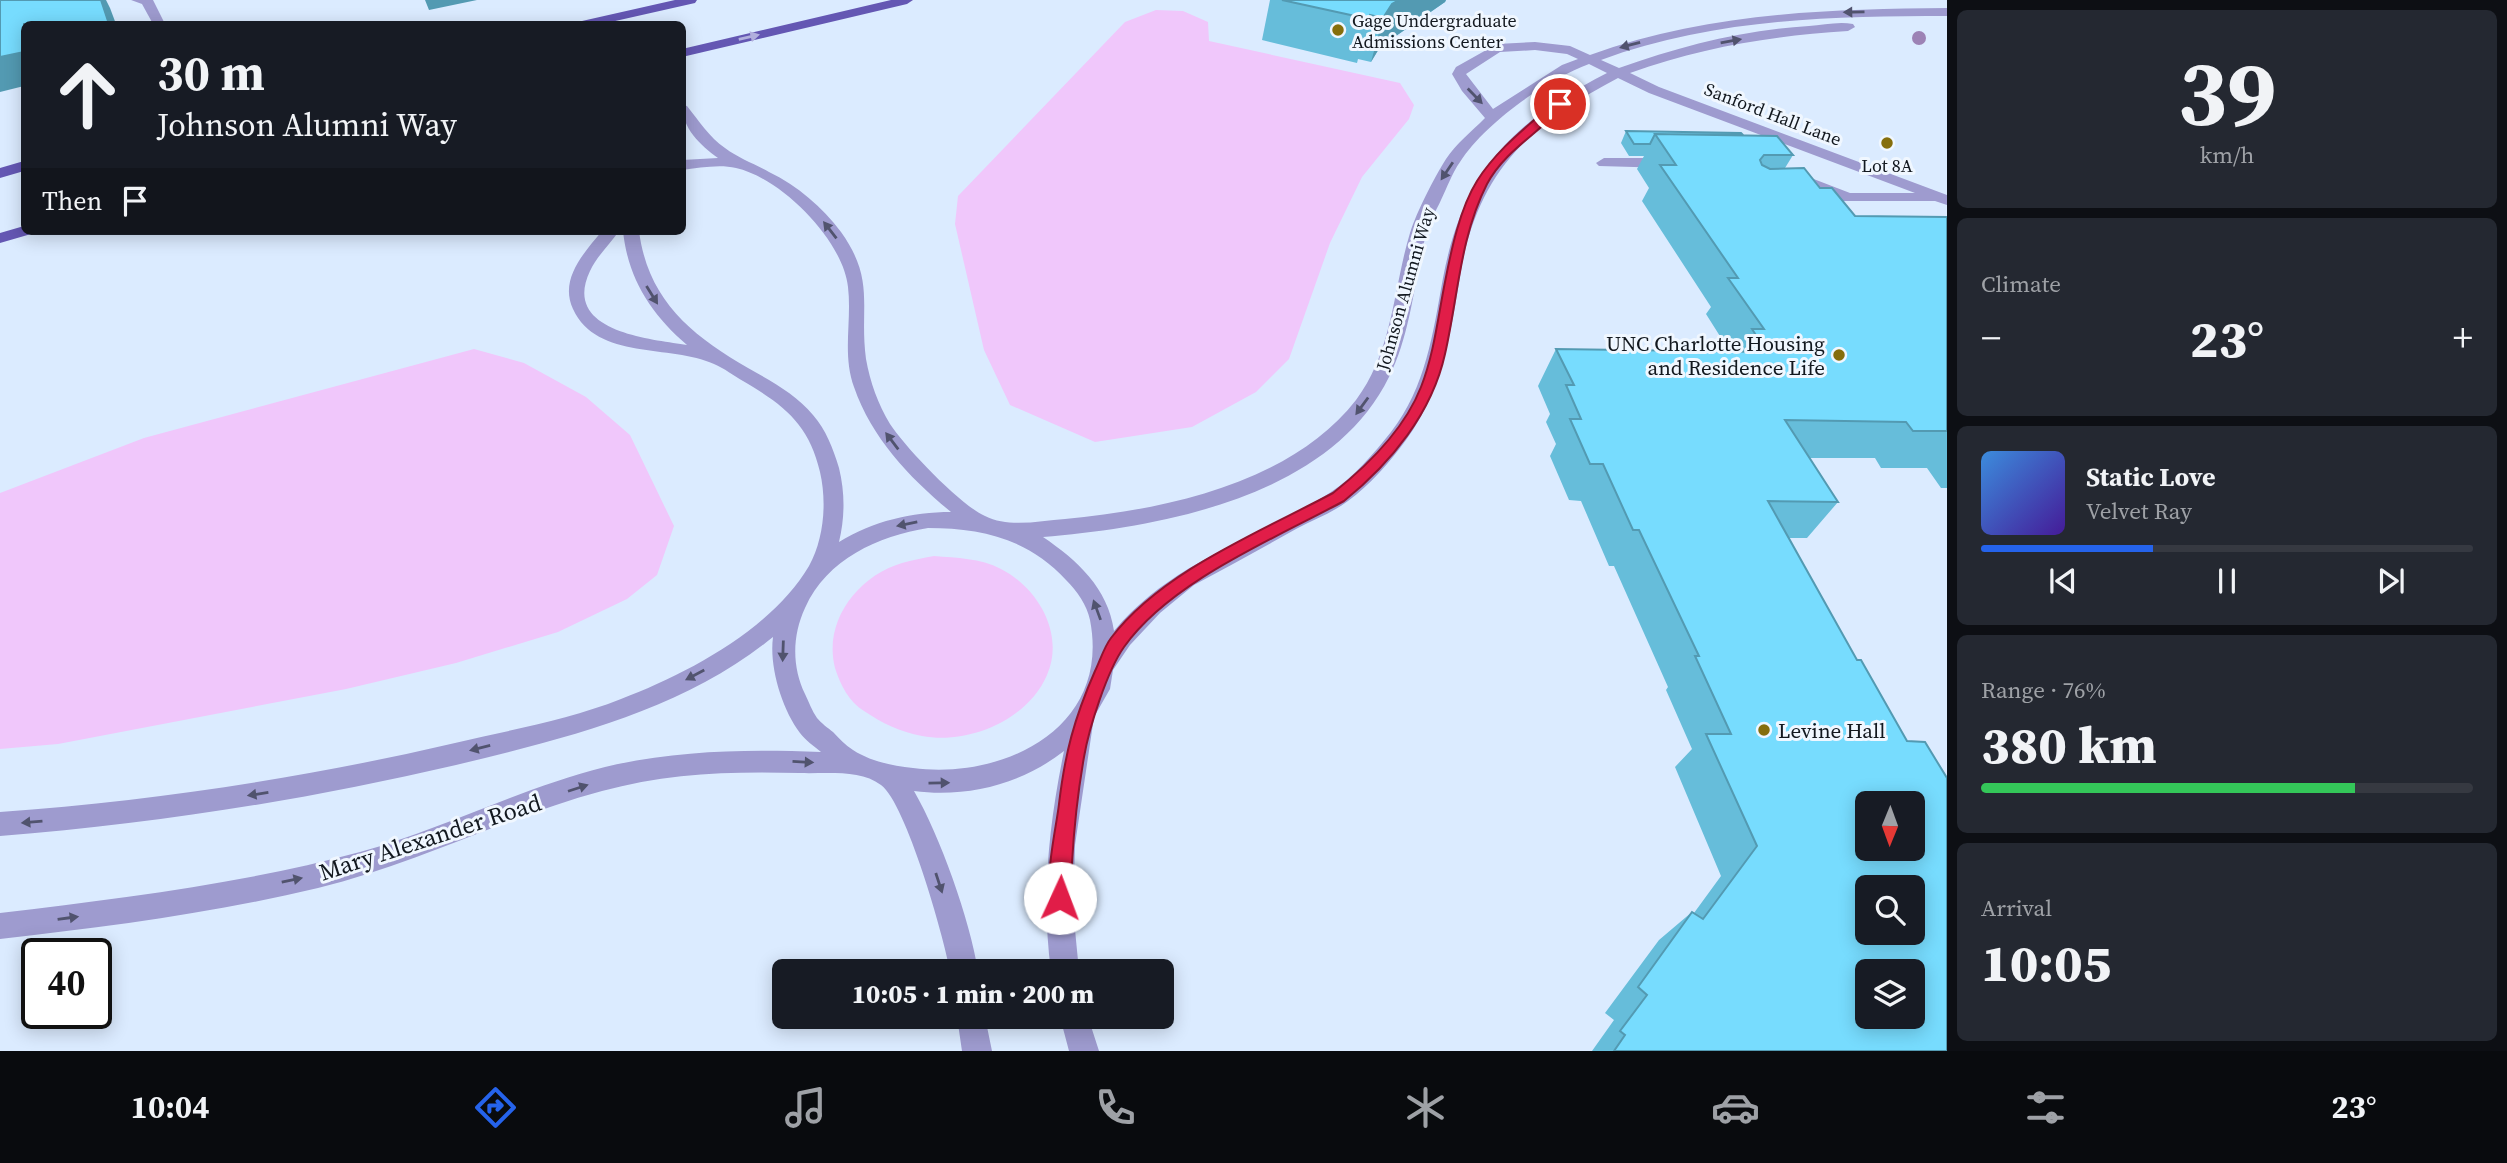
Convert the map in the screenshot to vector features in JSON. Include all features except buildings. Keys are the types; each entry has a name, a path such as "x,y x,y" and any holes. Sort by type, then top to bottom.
{"main road":[{"path":"617,21 691,0"},
{"path":"686,52 907,0"},
{"path":"0,173 21,167"},
{"path":"0,238 21,232"}],"street":[{"path":"137,0 147,1 157,21"},
{"path":"1777,0 1815,28"},
{"name":"Johnson Alumni Way","path":"1013,531 1112,522 1181,508 1217,496 1286,466 1338,432 1362,407 1386,364 1426,209 1440,180 1457,155 1493,118 1538,83 1587,59 1692,29 1797,15 1947,12"},
{"name":"Johnson Alumni Way","path":"1085,714 1103,672 1125,632 1165,595 1186,579 1339,497 1358,481 1392,444 1423,400 1429,385 1438,354 1458,247 1482,182 1507,150 1539,120 1580,91 1617,73 1705,46 1815,28 1947,27"},
{"name":"Sanford Hall Lane","path":"1493,118 1467,88 1460,74 1474,61 1497,48 1521,46 1563,49 1711,112 1945,199"},
{"path":"686,114 713,146 790,190 822,219 838,239 858,286 857,362 877,418 905,456 950,501 977,522"},
{"path":"686,165 722,162 743,164"},
{"path":"1604,163 1682,163"},
{"path":"1784,172 1849,198"},
{"path":"1799,197 1945,199"},
{"path":"608,235 582,270 578,280 578,301 587,319 606,334 621,339 695,352 728,365"},
{"path":"632,235 635,261 656,302 685,333 728,365 792,405 813,426 823,448 833,487 833,523 827,547 792,611 784,636 783,663 789,689 801,714 820,738 859,765 891,777 935,784 1002,774 1032,760 1058,743 1085,714"},
{"path":"0,824 174,807 324,783 394,769 607,715 679,684 746,646 784,613 809,582 845,549 886,529 931,520 977,522 1013,531 1055,554 1086,587 1094,600 1103,627 1103,672"},
{"path":"1063,959 1059,934 1062,861 1074,757 1085,714"},
{"name":"Mary Alexander Road","path":"0,926 159,905 307,877 413,847 573,789 636,771 727,761 859,765"},
{"path":"891,777 903,793 923,834 955,930 961,959"},
{"path":"973,1029 977,1051"},
{"path":"1078,1029 1084,1051"}],"shaded area":[{"path":"1156,10 1183,11 1208,22 1209,41 1400,83 1414,105 1409,119 1362,177 1330,243 1289,359 1256,392 1192,427 1095,442 1010,405 984,350 955,224 958,196 1125,22"},
{"path":"474,349 524,363 586,397 630,435 674,526 657,575 627,599 558,632 456,663 346,689 58,744 0,749 0,493 144,438"},
{"path":"934,556 985,563 1014,577 1037,600 1045,614 1053,644 1047,675 1026,705 995,726 958,737 922,736 878,719 854,703 842,686 835,668 834,634 839,618 858,590 886,569"}],"place":[{"name":"Gage Undergraduate Admissions Center","path":"1338,30"},
{"name":"Lot 8A","path":"1887,143"},
{"name":"UNC Charlotte Housing and Residence Life","path":"1839,355"},
{"name":"Levine Hall","path":"1764,730"}],"route":[{"path":"1060,898 1074,757 1085,714 1116,644 1148,609 1186,579 1339,497 1358,481 1399,436 1423,400 1429,385 1438,354 1458,247 1468,213 1482,182 1507,150 1560,104"}]}
